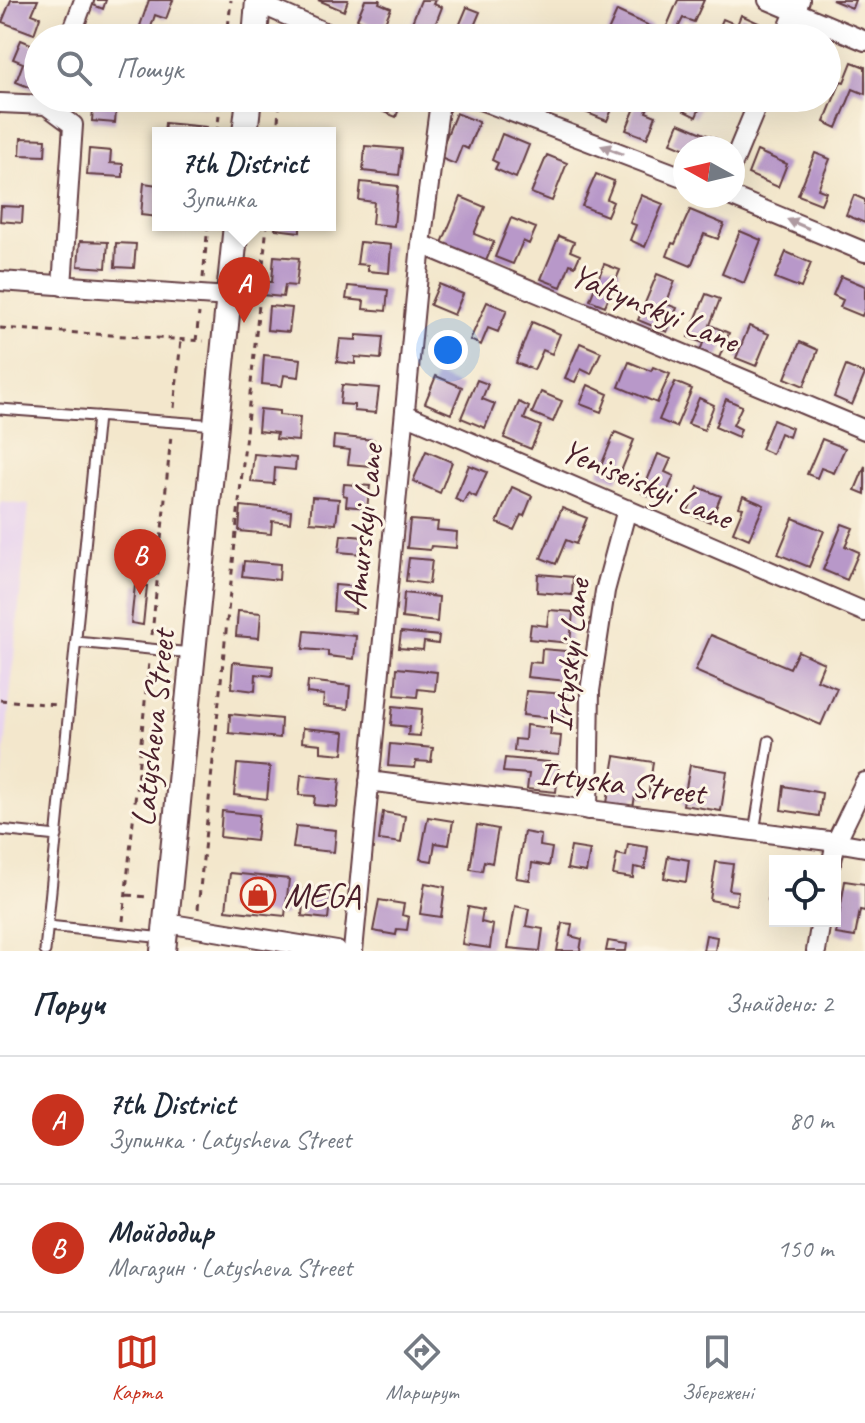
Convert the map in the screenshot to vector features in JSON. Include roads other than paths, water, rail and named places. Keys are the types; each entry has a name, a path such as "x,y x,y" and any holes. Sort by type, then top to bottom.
{"street":[{"path":"75,24 84,0"},
{"path":"768,0 797,6 832,24"},
{"path":"256,24 258,1 308,24"},
{"path":"841,29 865,41"},
{"path":"0,103 24,102"},
{"path":"59,112 73,125 62,286"},
{"name":"Amurskyi Lane","path":"353,951 421,244 441,112"},
{"path":"512,112 673,173"},
{"path":"744,136 754,112"},
{"path":"745,202 865,252"},
{"name":"Latysheva Street","path":"165,937 235,231"},
{"name":"Yaltynskyi Lane","path":"421,244 865,430"},
{"path":"0,281 229,297"},
{"name":"Yeniseiskyi Lane","path":"405,414 865,612"},
{"name":"Irtyskyi Lane","path":"588,810 590,691 605,591 627,509"},
{"name":"Irtyska Street","path":"369,781 865,847"},
{"path":"833,855 836,842 865,782"},
{"path":"816,951 820,927"},
{"path":"165,937 196,928 337,951"}],"lane":[{"path":"0,409 216,425"},
{"path":"45,951 98,416"},
{"path":"76,642 193,653"},
{"path":"754,832 769,741"},
{"path":"0,830 57,836"},
{"path":"48,926 165,937"}],"place":[{"name":"7th District","path":"244,323"},
{"name":"Мойдодир","path":"140,595"},
{"name":"MEGA","path":"258,895"}]}
